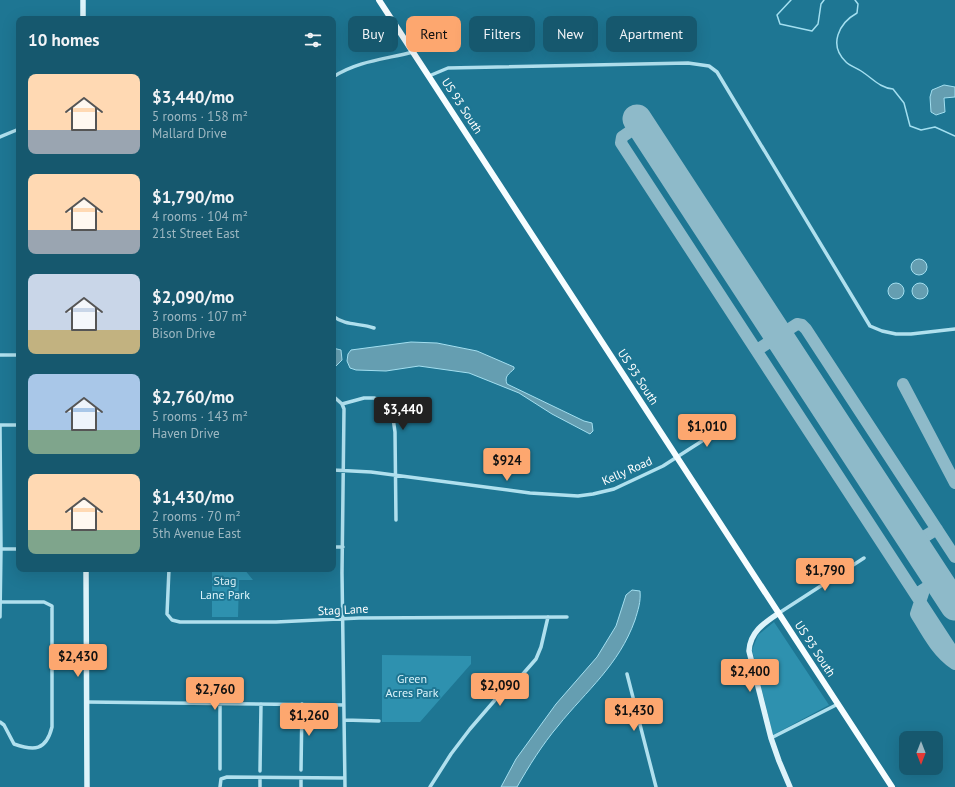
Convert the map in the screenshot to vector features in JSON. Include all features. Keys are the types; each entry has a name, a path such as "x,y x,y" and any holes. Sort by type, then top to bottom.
{"main road":[{"path":"83,0 83,16"},
{"name":"US 93 South","path":"379,0 406,41"},
{"name":"US 93 South","path":"413,52 892,787"},
{"path":"86,572 87,787"},
{"path":"779,613 754,632 750,646 750,658 771,738 790,787"}],"street":[{"path":"336,74 362,64 413,52"},
{"path":"429,76 448,68 688,63 709,66 717,72 744,115 870,326 882,331 896,334 911,334 955,329"},
{"path":"0,137 16,129"},
{"path":"336,318 348,324 364,325 374,328"},
{"path":"0,355 16,355"},
{"path":"342,404 369,398 382,401 389,407 393,416 395,432 396,520"},
{"path":"336,399 342,404 344,409 343,619 345,787"},
{"path":"0,617 0,425 16,425"},
{"name":"Kelly Road","path":"336,470 395,475 530,493 586,495 614,489 678,458 727,425"},
{"path":"336,547 343,547"},
{"path":"1,550 16,549"},
{"path":"779,613 864,558"},
{"name":"Stag Lane","path":"169,572 167,614 172,620 175,621 276,622 343,619 567,617"},
{"path":"0,602 44,602 52,606 52,727 49,739 40,747 29,749 14,744 4,725 0,722"},
{"path":"430,787 451,754 470,729 495,700 522,675 536,659 541,647 548,617"},
{"path":"627,674 656,787"},
{"path":"87,702 344,705"},
{"path":"220,704 220,769"},
{"path":"260,770 261,704"},
{"path":"301,770 302,704"},
{"path":"771,738 838,704"},
{"path":"344,720 378,721"},
{"path":"220,787 221,779 227,777 345,778"},
{"path":"260,778 260,787"},
{"path":"301,778 301,787"}],"green space":[{"name":"Stag Lane Park","path":"212,572 246,572 253,580 239,580 238,617 212,617"},
{"path":"774,622 829,705 773,735 752,650 758,635"},
{"name":"Green Acres Park","path":"382,655 471,656 471,664 420,722 382,722"}],"shaded area":[{"path":"944,85 955,87 955,97 944,98 945,112 936,115 931,112 930,97 932,90"},
{"path":"919,259 926,264 927,267 922,274 919,275 912,270 911,267 916,260"},
{"path":"896,283 903,288 904,291 899,298 896,299 889,294 888,291 893,284"},
{"path":"920,283 927,288 928,291 923,298 920,299 913,294 912,291 917,284"},
{"path":"411,342 437,343 477,351 514,367 507,377 507,384 584,421 592,423 593,431 590,434 552,414 519,393 469,373 419,366 386,371 356,370 350,368 347,361 348,354 351,350"},
{"path":"336,349 341,350 342,360 336,366"},
{"path":"632,590 640,591 639,606 628,636 611,664 552,733 531,763 517,787 501,787 516,759 556,704 597,657 616,626 626,595"}],"waterway":[{"path":"791,0 777,15 780,24 812,31 818,24 821,4 824,0"},
{"path":"855,0 858,4 857,13 845,22 838,35 838,49 846,62 878,83 893,89 904,103 910,126 921,130 935,127 955,136"}],"taxiway":[{"path":"641,124 622,137 621,143 955,655"},
{"path":"757,350 797,324 802,325 806,329 955,557"},
{"path":"903,384 955,483"},
{"path":"914,543 937,529"},
{"path":"918,593 938,580"},
{"path":"924,590 916,614 928,635 938,648 955,664"}],"runway":[{"path":"637,119 955,606"}]}
